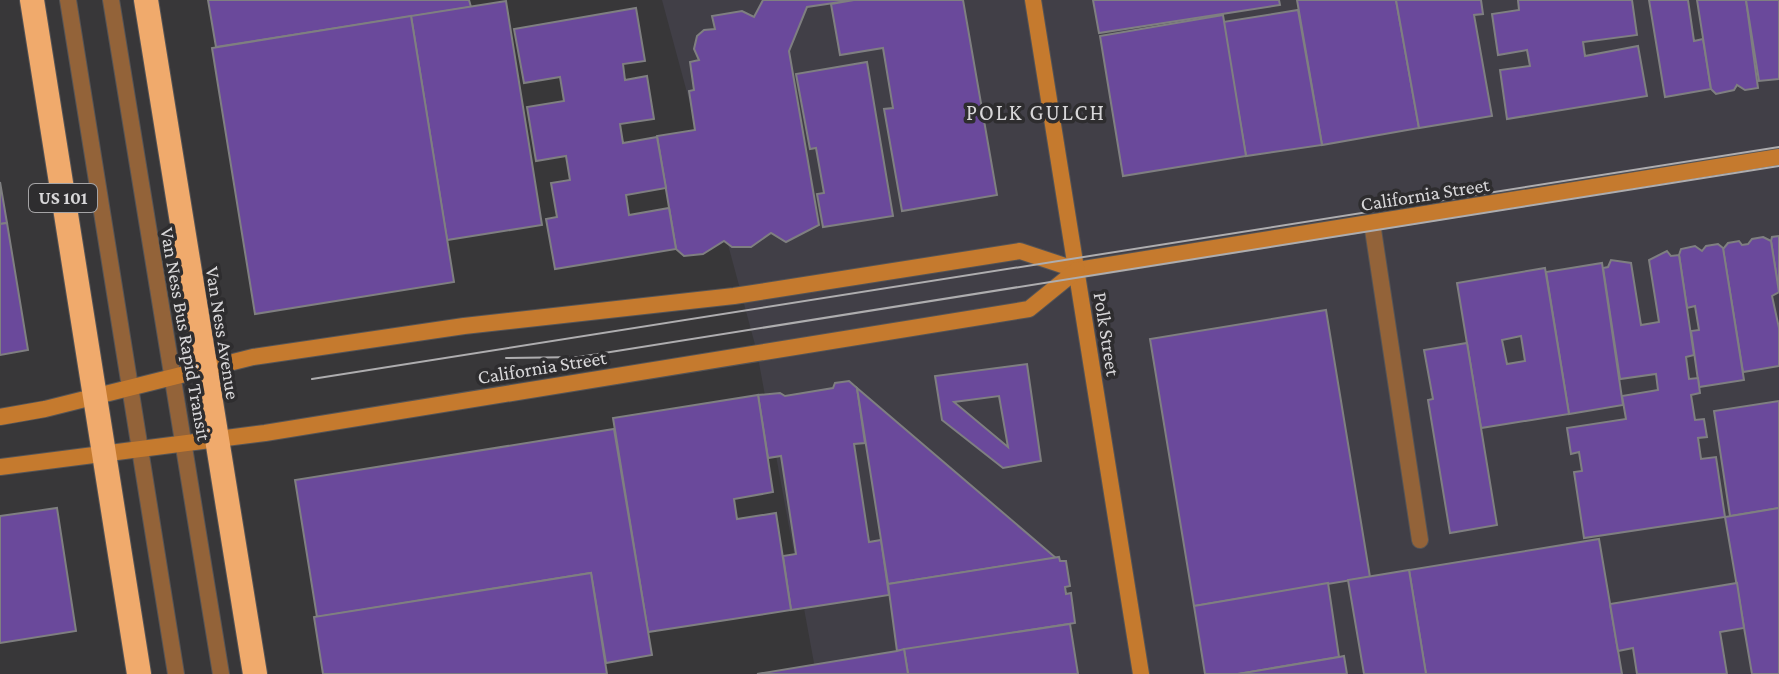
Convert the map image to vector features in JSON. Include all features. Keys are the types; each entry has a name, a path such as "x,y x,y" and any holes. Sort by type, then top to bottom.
{"highway":[{"name":"US 101","path":"32,0 104,452 134,673"},
{"name":"Van Ness Avenue","path":"146,0 255,674"}],"street":[{"name":"Polk Street","path":"1033,0 1141,674"},
{"name":"California Street","path":"0,417 95,397 253,357 464,326 734,296 1020,251 1077,270 1779,157"},
{"name":"California Street","path":"0,467 217,439 1029,309 1077,270"}],"lane":[{"path":"68,0 176,674"},
{"name":"Van Ness Bus Rapid Transit","path":"111,0 221,674"},
{"path":"1372,223 1420,540"}],"shaded area":[{"path":"662,0 1779,0 1779,674 816,674 757,352"}],"building":[{"path":"208,0 469,0 471,7 216,47"},
{"path":"763,0 854,0 807,7 789,51 819,225 786,242 771,233 751,247 732,247 724,241 703,254 684,256 676,249 657,136 695,130 689,91 694,90 690,62 699,60 694,49 697,36 704,30 715,29 712,16 742,11 754,17"},
{"path":"854,0 963,0 997,195 902,211 884,109 893,108 883,48 840,55 831,4"},
{"path":"1093,0 1279,0 1280,5 1099,33"},
{"path":"1297,0 1396,0 1419,128 1322,145"},
{"path":"1396,0 1481,0 1483,14 1474,15 1492,116 1419,128"},
{"path":"1518,0 1632,0 1637,35 1583,42 1585,56 1638,46 1647,96 1507,119 1500,70 1530,66 1527,50 1498,55 1492,14 1519,10"},
{"path":"1649,0 1688,0 1694,41 1703,39 1711,89 1665,97"},
{"path":"1697,0 1746,0 1758,88 1745,90 1737,85 1734,90 1716,94 1711,89"},
{"path":"1746,0 1779,0 1779,79 1759,81"},
{"path":"506,1 542,225 447,240 411,16"},
{"path":"636,8 645,61 623,64 625,80 647,76 654,119 620,124 623,143 657,137 666,188 626,195 629,215 669,208 676,249 555,269 546,219 557,217 551,183 570,180 566,156 536,161 527,107 564,101 560,77 524,83 514,29"},
{"path":"1298,10 1322,145 1246,156 1223,22"},
{"path":"1223,15 1246,156 1123,176 1100,36"},
{"path":"411,16 454,282 255,314 212,48"},
{"path":"867,62 893,216 823,227 817,194 824,193 816,148 810,149 796,74"},
{"path":"0,182 7,223 0,224"},
{"path":"7,223 28,350 0,355 0,224"},
{"path":"1779,236 1779,292 1771,241 1772,237"},
{"path":"1763,237 1771,241 1779,292 1772,296 1779,328 1779,366 1743,372 1723,249 1728,243 1739,241 1742,245 1748,244 1752,239"},
{"path":"1718,244 1723,248 1744,380 1699,387 1691,331 1699,330 1695,306 1687,308 1679,255 1681,249 1695,246 1702,251 1706,246"},
{"path":"1667,251 1671,256 1679,255 1694,355 1686,357 1689,379 1698,378 1700,393 1691,395 1695,420 1704,419 1707,437 1698,438 1701,459 1716,457 1725,517 1584,538 1574,472 1582,471 1579,452 1571,454 1567,428 1626,419 1622,396 1658,390 1656,374 1620,379 1603,268 1608,267 1611,260 1631,263 1641,325 1659,322 1649,260"},
{"path":"1602,263 1623,405 1569,414 1546,272"},
{"path":"1545,268 1569,414 1481,428 1457,283","holes":["1521,336 1525,361 1507,364 1502,340"]},
{"path":"1326,310 1370,577 1194,606 1150,339"},
{"path":"1467,343 1497,525 1450,533 1428,400 1433,399 1424,350"},
{"path":"1027,364 1041,461 1003,468 942,420 935,376","holes":["999,396 1008,447 954,402"]},
{"path":"849,381 857,388 865,443 854,444 869,542 881,540 889,595 791,610 783,556 796,554 781,456 768,458 758,395 780,393 785,396 833,388 835,383"},
{"path":"857,388 1056,558 888,584"},
{"path":"758,395 773,492 734,499 737,519 776,513 791,610 648,632 613,418"},
{"path":"1779,401 1779,508 1730,516 1714,411"},
{"path":"614,429 652,655 606,663 591,573 317,617 295,480"},
{"path":"57,508 76,631 0,643 0,516"},
{"path":"1779,508 1779,674 1752,674 1725,517"},
{"path":"1599,539 1622,674 1426,674 1409,570"},
{"path":"1059,557 1060,561 1066,561 1070,586 1065,587 1066,594 1071,593 1075,623 897,651 888,584"},
{"path":"1409,570 1426,674 1364,674 1348,580"},
{"path":"591,573 607,674 323,674 314,617"},
{"path":"1328,583 1339,657 1238,674 1205,674 1194,606"},
{"path":"1737,583 1744,628 1720,632 1727,674 1637,674 1633,648 1618,651 1610,604"},
{"path":"1070,624 1078,674 908,674 904,649"},
{"path":"904,649 908,674 757,674 897,651"},
{"path":"1344,656 1347,674 1238,674 1339,657"}],"tram line":[{"path":"312,379 1779,147"},
{"path":"506,358 579,357 1779,166"}],"district":[{"name":"POLK GULCH","path":"1036,112"}]}
